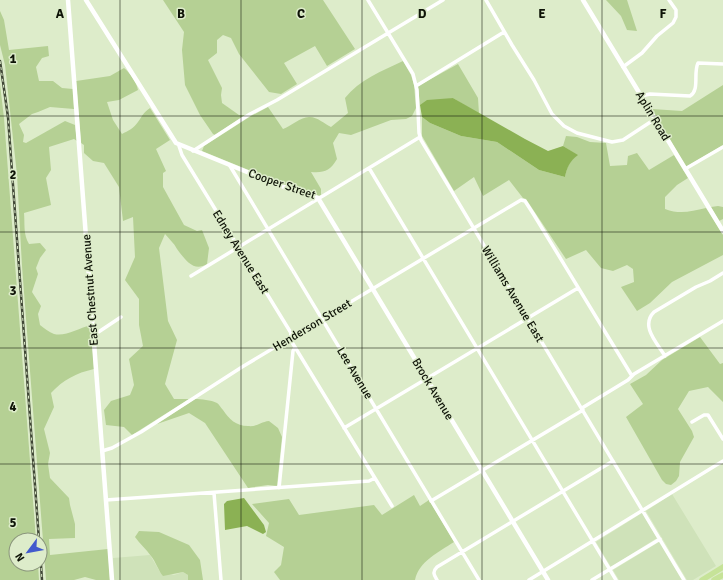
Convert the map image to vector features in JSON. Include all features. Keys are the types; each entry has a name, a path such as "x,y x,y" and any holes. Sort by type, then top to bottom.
{"main road":[{"path":"702,580 723,567"},
{"path":"714,580 723,575"}],"street":[{"name":"East Chestnut Avenue","path":"68,0 112,580"},
{"name":"Edney Avenue East","path":"86,0 173,140 179,146 182,155 291,333 290,339 392,506"},
{"name":"Williams Avenue East","path":"368,0 411,70 416,86 420,137 684,580"},
{"path":"193,151 250,114 277,100 388,33 436,2 443,0"},
{"path":"486,0 557,120 573,132 614,142 622,140 655,119"},
{"name":"Aplin Road","path":"583,0 723,231"},
{"path":"623,67 642,53 657,36 673,23 676,17 676,10 669,0"},
{"path":"416,86 504,32"},
{"path":"641,96 650,94 690,96 695,90 696,68 698,63 723,64"},
{"name":"Cooper Street","path":"179,146 318,198 420,137"},
{"path":"686,169 723,147"},
{"name":"Lee Avenue","path":"230,166 479,580"},
{"path":"368,168 616,580"},
{"path":"191,276 318,198"},
{"name":"Brock Avenue","path":"318,198 548,580"},
{"name":"Henderson Street","path":"102,451 112,448 140,432 208,388 519,201 524,200 578,288"},
{"path":"665,356 649,330 648,322 652,314 696,287 723,273"},
{"path":"344,428 578,288 632,376"},
{"path":"94,337 97,333 121,317"},
{"path":"431,501 533,441 632,376 723,321"},
{"path":"279,488 293,351 295,347"},
{"path":"692,422 704,415 708,415 723,438"},
{"path":"437,580 433,574 434,570 613,461"},
{"path":"529,580 723,461"},
{"path":"106,500 369,481 375,478"},
{"path":"214,493 221,580"},
{"path":"592,580 660,539"}],"shaded area":[{"path":"163,0 323,0 355,49 327,66 315,46 284,63 297,84 281,94 269,92 239,54 231,38 223,35 217,40 217,53 208,60 222,88 222,103 239,115 245,115 215,135 200,115 185,85 182,50 184,32"},
{"path":"606,0 627,0 637,31 627,30 621,16"},
{"path":"0,11 4,20 9,50 48,46 49,56 42,58 36,67 39,81 53,81 62,88 73,89 74,109 50,107 32,114 19,124 24,135 23,142 26,143 65,121 75,125 77,141 74,139 49,147 51,170 46,178 51,205 24,213 25,229 29,244 40,243 46,250 40,258 36,268 38,274 32,292 41,306 38,314 40,325 58,335 91,325 94,369 70,378 60,384 51,393 54,407 44,429 50,453 48,464 50,478 69,498 75,524 75,538 49,539 50,555 108,549 110,580 96,580 85,577 74,580 46,580 45,572 48,572 48,532 42,532 22,266 17,175 5,65 0,45"},
{"path":"403,61 411,75 414,85 416,108 412,116 406,119 391,120 351,135 339,133 333,143 337,159 329,169 320,172 311,172 321,189 321,195 318,196 285,185 202,151 204,146 268,107 283,129 307,117 313,117 331,127 348,113 345,98 357,86 371,76"},
{"path":"458,64 478,98 479,114 453,98 420,106 418,86"},
{"path":"124,68 133,78 138,90 119,100 107,102 113,120 122,134 135,126 144,113 150,108 170,140 156,149 166,171 163,173 163,187 184,225 197,231 202,230 209,248 207,264 197,267 193,266 186,260 165,234 159,248 168,321 177,340 165,384 174,399 189,399 132,435 124,427 106,425 104,410 111,401 130,395 134,385 129,359 143,346 139,325 139,299 125,280 135,257 133,217 123,221 119,187 104,163 93,161 84,153 84,145 81,143 76,81 110,76"},
{"path":"0,84 4,118 35,532 8,532 8,572 38,572 39,580 0,580"},
{"path":"723,85 723,145 686,167 652,109 682,111"},
{"path":"453,98 548,151 563,146 578,155 569,164 565,177 539,170 497,142 461,136 430,123 422,117 420,105 427,100"},
{"path":"422,117 430,123 461,136 497,142 539,170 565,177 569,164 577,155 563,146 566,136 577,137 590,142 606,143 610,166 627,165 628,156 637,153 649,170 674,155 688,178 677,185 665,197 665,209 681,212 706,208 723,235 723,255 672,282 650,303 637,311 621,287 634,282 633,269 627,265 613,271 601,268 586,250 566,259 526,199 523,198 509,180 483,196 474,177 454,191 422,136"},
{"path":"711,207 723,207 723,219 719,221"},
{"path":"700,337 720,364 723,363 723,402 708,387 689,391 678,409 692,431 694,437 680,462 679,476 671,485 666,484 662,480 626,417 643,404 630,384 646,375 662,360"},
{"path":"195,399 209,400 217,403 230,419 240,425 254,426 269,421 278,428 282,437 277,486 268,485 248,488 205,423 189,413 157,424"},
{"path":"672,494 716,566 693,580 687,580 646,511"},
{"path":"414,495 420,506 429,500 454,542 425,562 417,573 415,580 280,580 274,572 281,565 284,547 266,536 269,523 252,504 289,499 299,515 374,505 382,515"},
{"path":"244,498 264,525 266,532 263,534 247,526 225,530 224,504 227,501"},
{"path":"642,513 657,538 611,567 596,542"},
{"path":"139,531 159,532 189,545 200,560 203,580 188,580 188,575 183,572 163,576 153,558 135,537"},
{"path":"659,542 682,580 619,580 613,570"},
{"path":"150,555 160,572 174,575 183,572 188,575 189,580 114,580 113,558"}],"railway":[{"path":"0,61 8,117 38,532"},
{"path":"41,572 42,580"}]}
